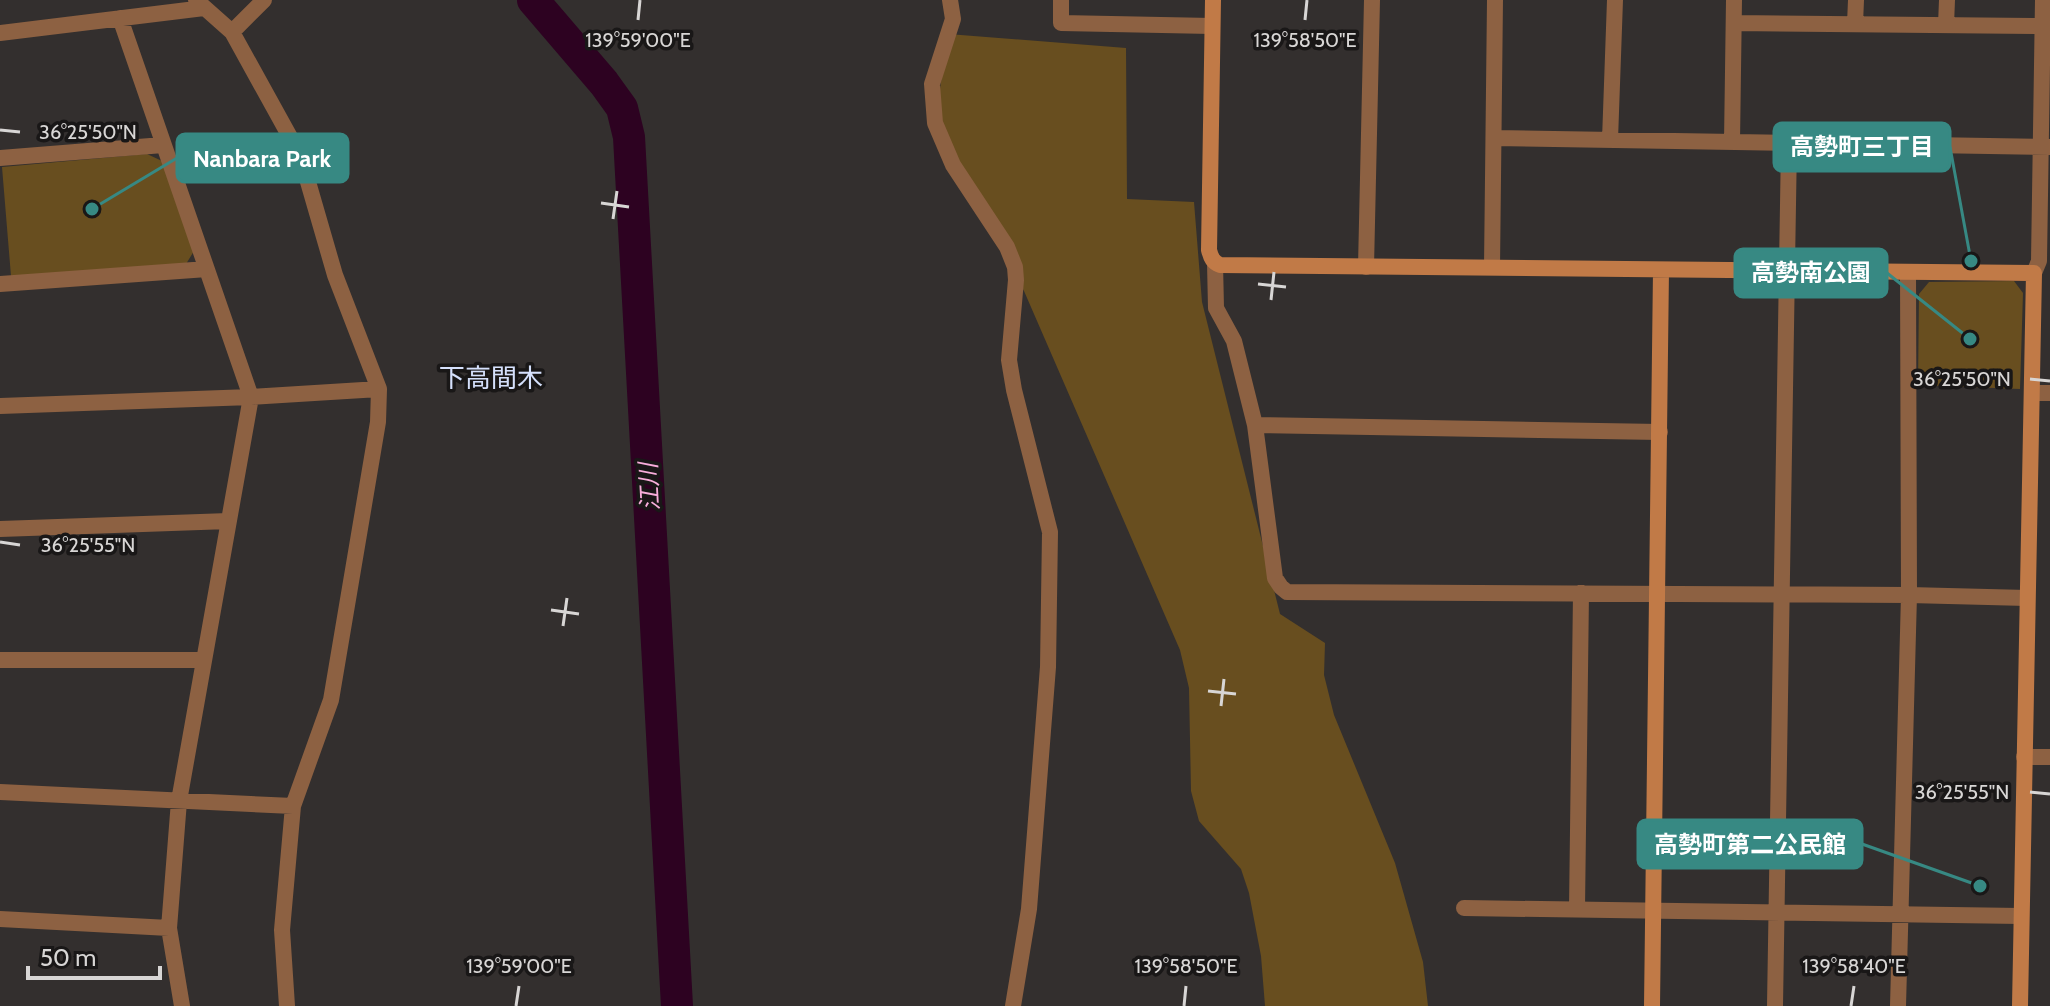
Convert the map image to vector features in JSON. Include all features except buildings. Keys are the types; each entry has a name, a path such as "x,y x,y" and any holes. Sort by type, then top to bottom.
{"street":[{"path":"232,32 264,0"},
{"path":"950,0 953,19 932,84 935,123 953,165 1007,247 1015,267 1009,360 1050,532 1048,667 1030,894 1013,1006"},
{"path":"1061,0 1061,23 1212,26"},
{"path":"1213,0 1209,250 1215,263 1216,308 1234,341 1255,425 1275,578 1287,592 2027,598"},
{"path":"1366,267 1372,0"},
{"path":"1492,267 1495,0"},
{"path":"1610,140 1615,0"},
{"path":"1732,142 1734,0"},
{"path":"1855,24 1856,0"},
{"path":"1946,25 1947,0"},
{"path":"2020,1006 2034,273 2039,261 2045,147 2043,0"},
{"path":"0,33 200,4 232,32 295,146 335,275 379,389 378,422 331,700 293,806 282,930 287,1006"},
{"path":"120,18 251,397 179,801 169,928 182,1006"},
{"path":"1734,23 2043,26"},
{"path":"1494,138 2045,147"},
{"path":"1775,1006 1789,143"},
{"path":"0,158 163,145"},
{"path":"1215,263 1226,266 2034,273"},
{"path":"0,284 207,269"},
{"path":"1652,1006 1661,270"},
{"path":"1898,1006 1909,595 1908,272"},
{"path":"0,406 379,389"},
{"path":"2033,393 2050,393"},
{"path":"1255,425 1660,432"},
{"path":"0,529 229,521"},
{"path":"1577,909 1581,593"},
{"path":"0,660 204,660"},
{"path":"2024,757 2050,757"},
{"path":"0,792 293,806"},
{"path":"1464,908 2021,916"},
{"path":"0,919 169,928"}],"shaded area":[{"path":"948,34 1126,48 1127,199 1194,202 1202,302 1280,614 1325,643 1324,675 1334,715 1395,863 1423,962 1428,1006 1265,1006 1261,956 1249,893 1241,869 1199,821 1191,791 1189,688 1180,650 1024,291 935,123"},
{"path":"147,154 162,161 194,251 186,264 11,276 2,167"},
{"path":"2014,281 2023,293 2020,389 1918,385 1919,294 1929,282"}],"waterway":[{"name":"江川","path":"533,0 622,108 629,137 677,1006"}],"place":[{"name":"Nanbara Park","path":"92,209"},
{"name":"高勢町三丁目","path":"1971,261"},
{"name":"高勢南公園","path":"1970,339"},
{"name":"高勢町第二公民館","path":"1980,886"}],"district":[{"name":"下高間木","path":"491,378"}]}
